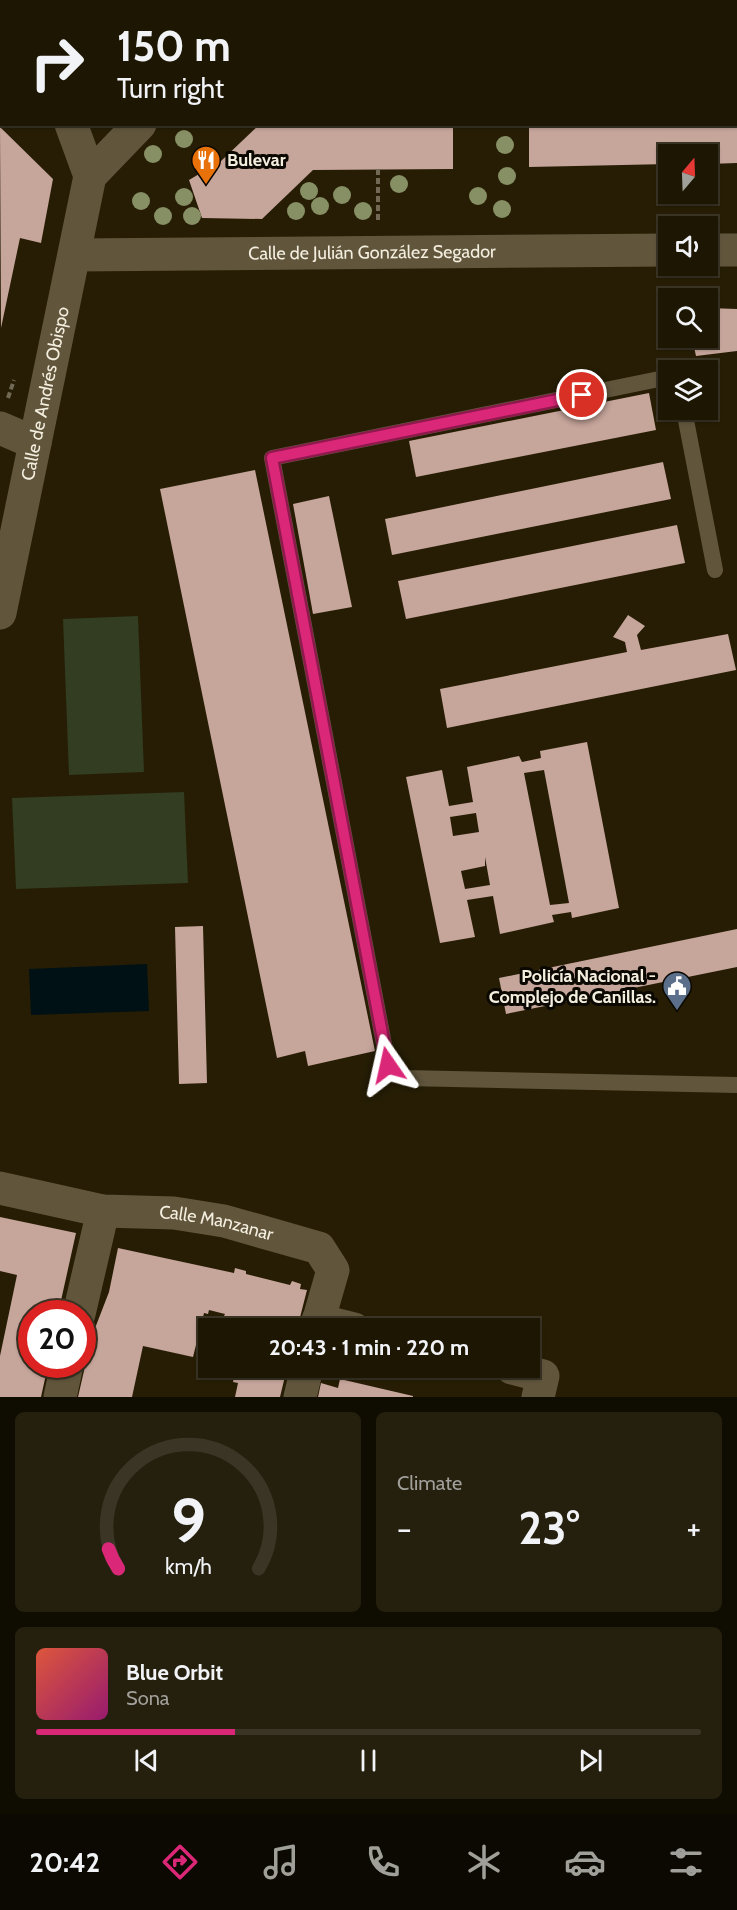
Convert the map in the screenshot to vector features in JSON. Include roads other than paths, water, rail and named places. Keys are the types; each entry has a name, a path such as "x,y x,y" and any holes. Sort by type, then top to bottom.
{"street":[{"path":"72,126 90,176 138,126"},
{"name":"Calle de Andrés Obispo","path":"0,612 90,176"},
{"name":"Calle de Julián González Segador","path":"75,255 658,250"},
{"path":"718,250 737,250"},
{"path":"0,428 35,443"},
{"name":"Calle Manzanar","path":"0,1188 103,1211 174,1213 224,1221 319,1248 333,1270 319,1318"},
{"path":"82,1300 103,1211"},
{"path":"60,1397 65,1378"},
{"path":"300,1397 305,1378"}],"lane":[{"path":"658,379 272,458 388,1065 405,1078 737,1086"},
{"path":"686,420 715,570"}],"place":[{"name":"Bulevar","path":"206,186"},
{"name":"Policía Nacional - Complejo de Canillas.","path":"677,1012"}]}
